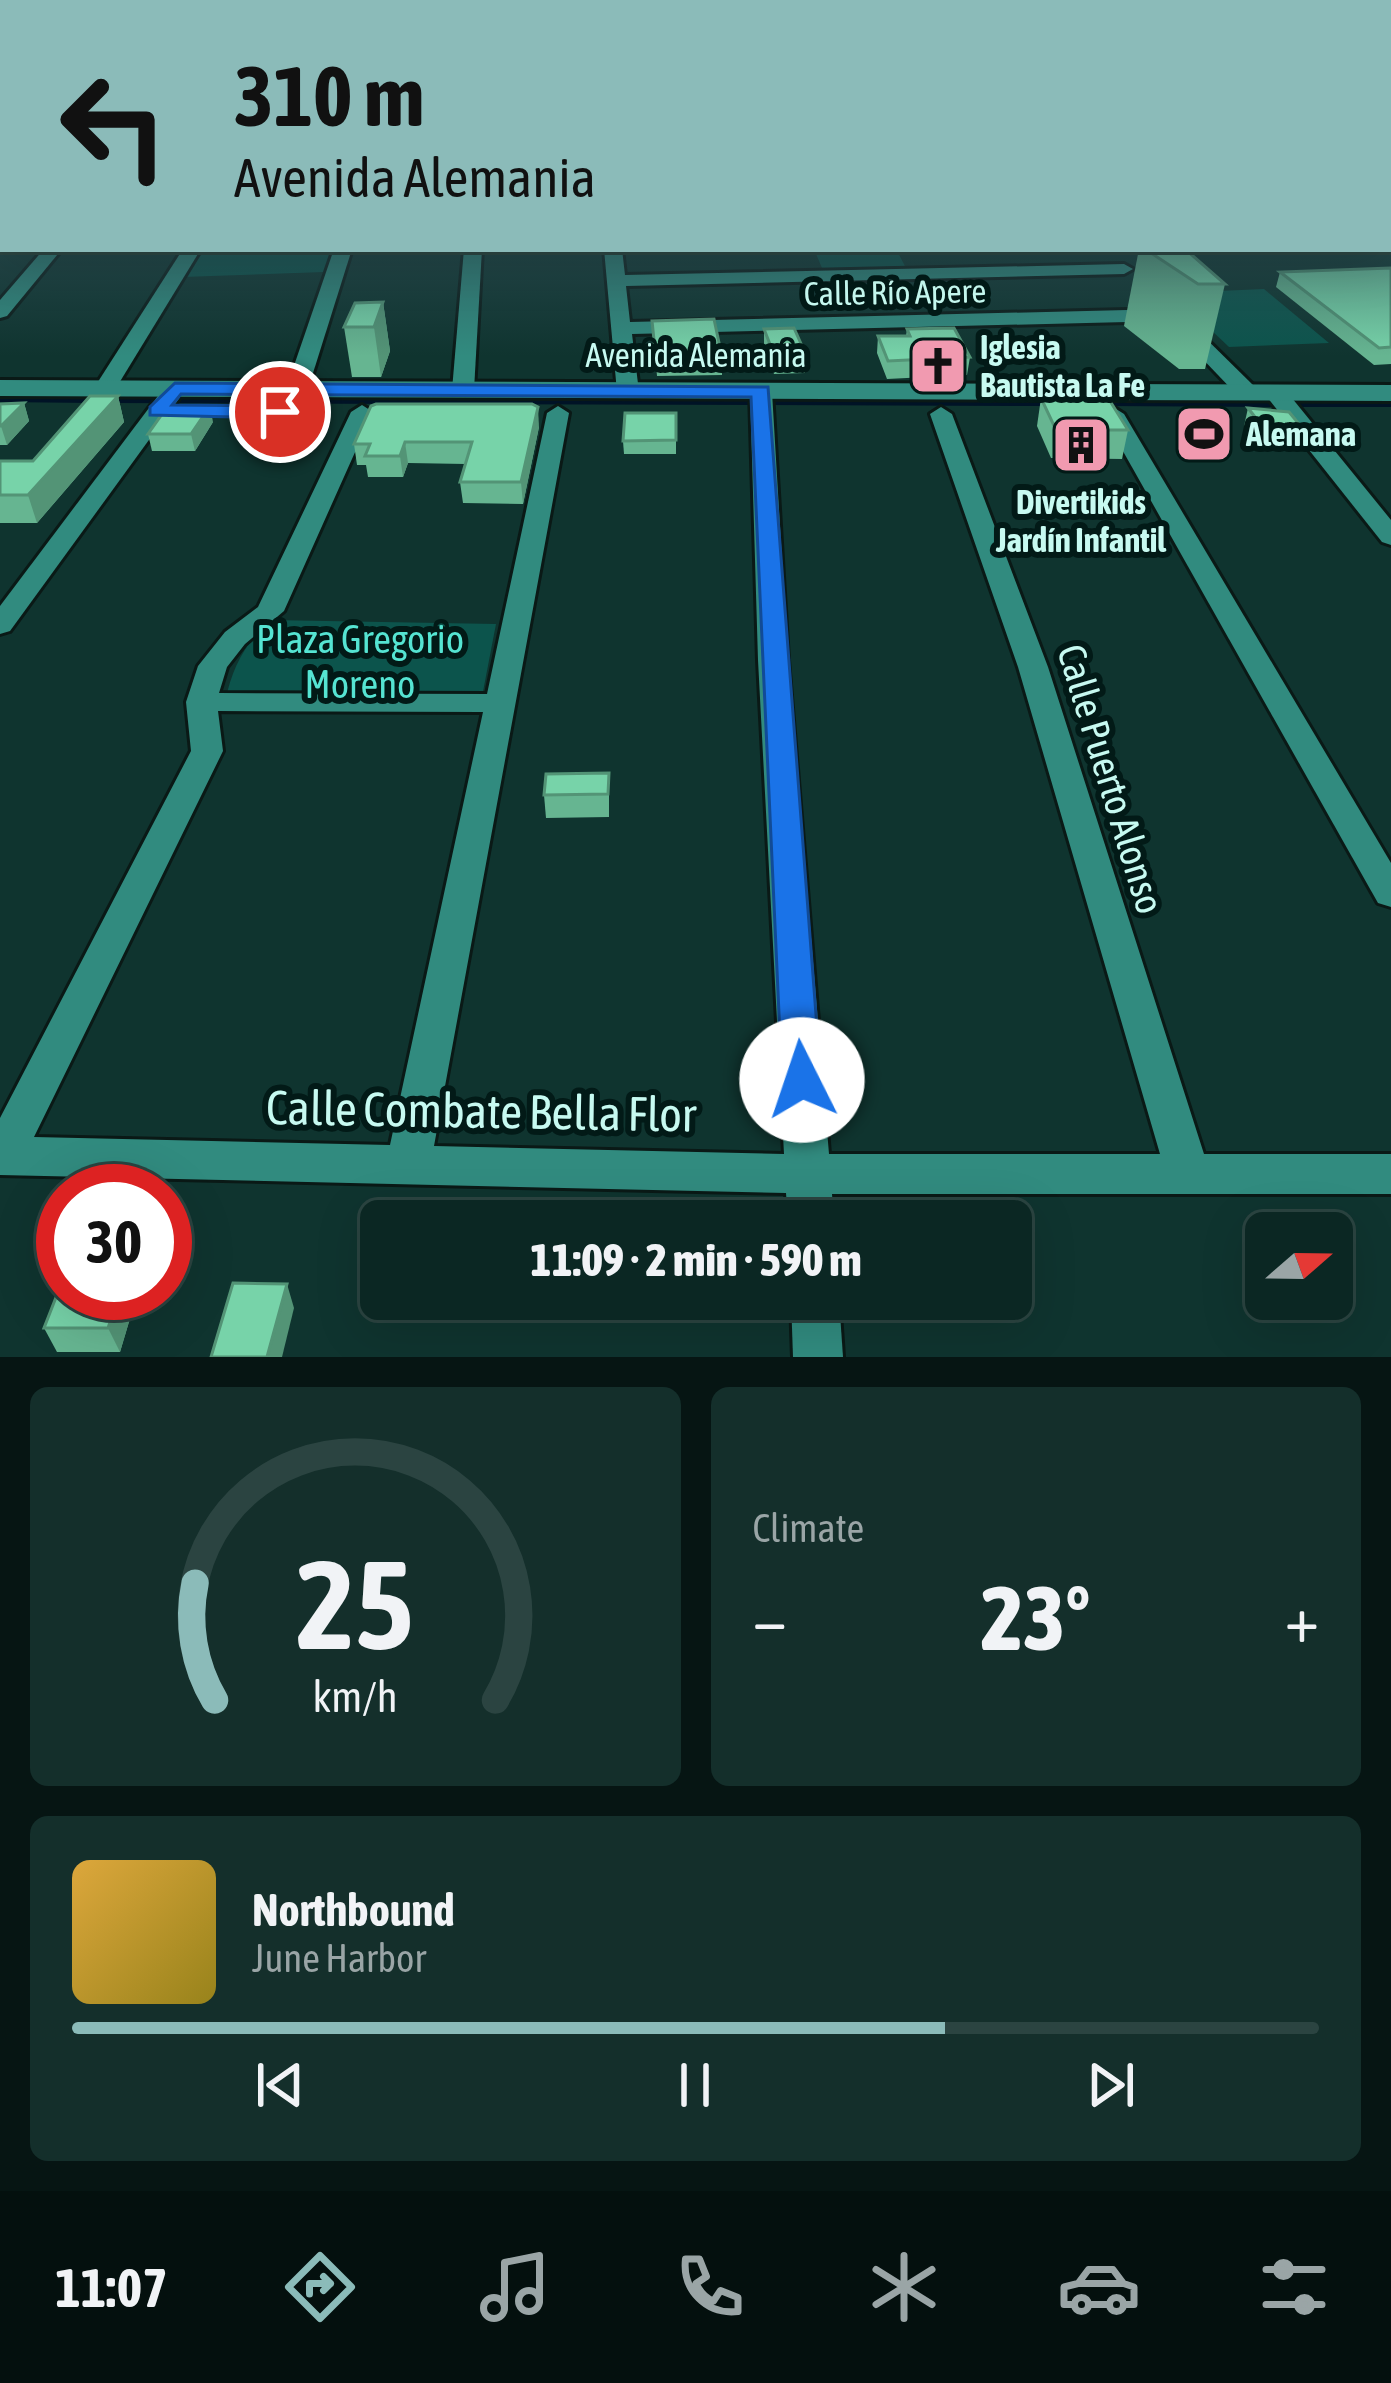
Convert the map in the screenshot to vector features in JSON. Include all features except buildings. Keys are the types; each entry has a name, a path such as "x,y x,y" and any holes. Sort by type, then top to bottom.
{"main road":[{"name":"Avenida Alemania","path":"0,388 105,388 167,399 362,412 558,413 761,402 1247,392 1285,404 1391,416"},
{"name":"Avenida Alemania","path":"0,411 297,389 628,392 941,415 1112,414 1391,393"}],"street":[{"path":"0,313 51,252"},
{"path":"105,388 190,252"},
{"path":"297,389 342,252"},
{"path":"464,390 473,252"},
{"path":"613,252 628,392"},
{"path":"1107,252 1139,284"},
{"path":"616,281 1124,269"},
{"name":"Calle Río Apere","path":"621,328 1163,307 1247,392"},
{"path":"0,625 167,399"},
{"path":"761,402 773,660 810,1200"},
{"path":"1285,404 1391,537"},
{"path":"2,1156 207,751 201,703 213,666 235,638 270,610 362,412"},
{"path":"409,1162 558,413"},
{"path":"1112,414 1391,893"},
{"name":"Calle Puerto Alonso","path":"941,415 1033,667 1188,1173"},
{"path":"201,703 500,703"},
{"name":"Calle Combate Bella Flor","path":"2,1156 808,1174 1391,1174"},
{"path":"816,1320 818,1357"}],"green space":[{"path":"196,252 331,252 324,272 182,277"},
{"path":"815,252 898,252 906,268 914,270 813,273 822,268"},
{"path":"1264,289 1329,343 1229,347 1172,293"},
{"name":"Plaza Gregorio Moreno","path":"270,620 496,624 481,702 225,702 240,658"}],"waterway":[{"path":"0,399 94,400"},
{"path":"109,400 1048,403"},
{"path":"1105,403 1274,404"},
{"path":"1296,404 1391,404"}],"place":[{"name":"Iglesia Bautista La Fe","path":"938,366"},
{"name":"Alemana","path":"1204,434"},
{"name":"Divertikids Jardín Infantil","path":"1081,445"}],"route":[{"path":"280,412 157,411 175,388 761,392 773,660 802,1080"}]}
